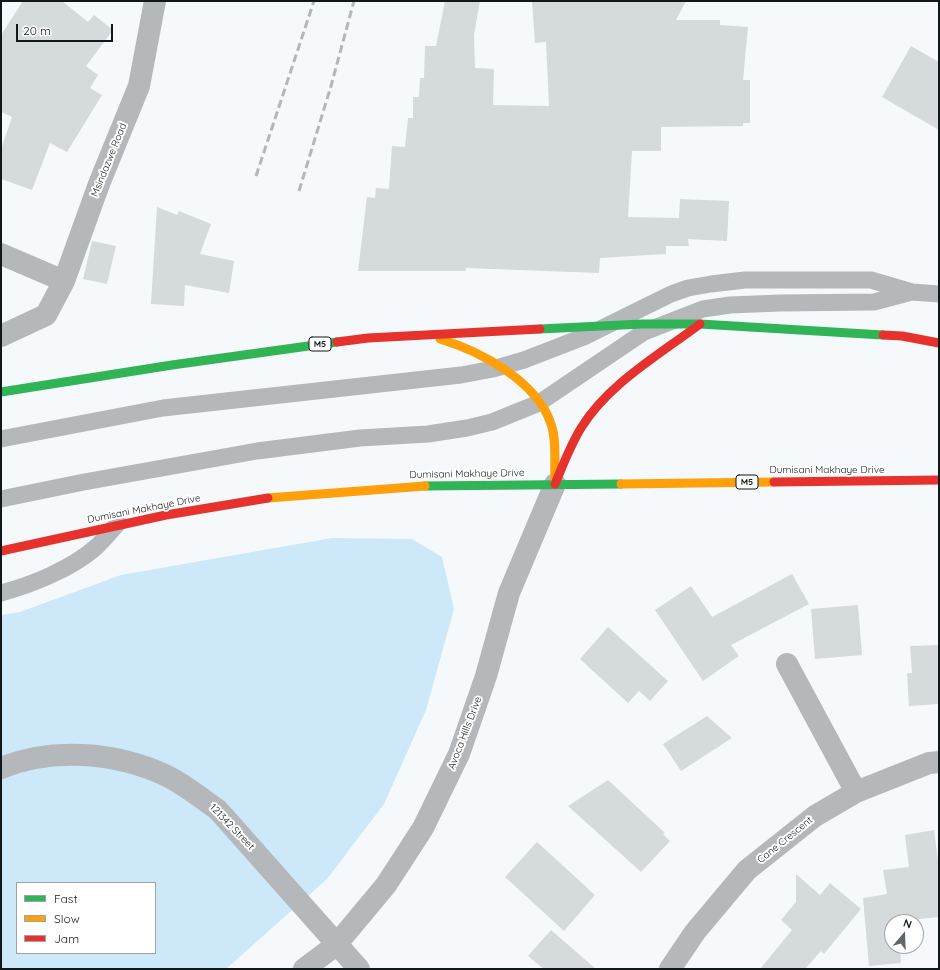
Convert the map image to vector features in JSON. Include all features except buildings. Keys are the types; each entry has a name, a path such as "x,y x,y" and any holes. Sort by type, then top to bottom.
{"main road":[{"name":"M5","path":"3,391 315,344 368,338 607,326 700,324 902,336 939,343"},
{"path":"555,484 578,435 595,409 613,391 700,324"},
{"path":"427,336 460,344 500,367 524,386 539,403 549,419 555,484"},
{"name":"Dumisani Makhaye Drive","path":"1,551 118,523 266,498 344,490 418,486 939,480"}],"street":[{"name":"Msindazwe Road","path":"1,336 46,314 64,281 99,184 139,86 155,1"},
{"path":"1,254 64,281"},
{"name":"Avoca Hills Drive","path":"304,969 336,945 386,885 423,828 459,754 486,676 509,592 555,484"},
{"path":"787,664 856,792"},
{"name":"121342 Street","path":"1,768 41,757 72,755 104,757 129,763 165,775 192,791 218,810 336,945 359,969"},
{"name":"Cane Crescent","path":"670,969 695,932 747,870 814,816 856,792 929,763 939,762"}],"lane":[{"path":"1,439 163,408 461,375 500,367 545,352 607,326 671,294 688,288 745,280 871,280 912,292 939,294"},
{"path":"1,499 84,482 257,451 360,438 428,434 467,428 492,422 539,403 634,338 704,309 718,306 874,302 912,292"},
{"path":"1,593 23,588 78,560 95,548 118,523"}],"shaded area":[{"path":"332,538 412,539 442,557 454,609 426,710 384,804 327,879 226,969 1,969 1,615 20,612 121,575"}],"railway":[{"path":"256,176 314,1"},
{"path":"299,191 331,86 354,1"}],"traffic: fast":[{"path":"540,329 642,324 700,324 883,335"},
{"path":"1,392 172,365 337,342"},
{"path":"425,486 621,484"}],"traffic: slow":[{"path":"440,339 456,344 489,360 520,381 533,394 544,408 553,431 555,444 555,479"},
{"path":"621,484 774,482"},
{"path":"268,498 425,486"}],"traffic: jam":[{"path":"555,484 577,435 592,412 635,371 700,324"},
{"path":"337,342 368,338 540,329"},
{"path":"883,335 902,336 939,343"},
{"path":"774,482 939,480"},
{"path":"1,551 166,515 268,498"}]}
